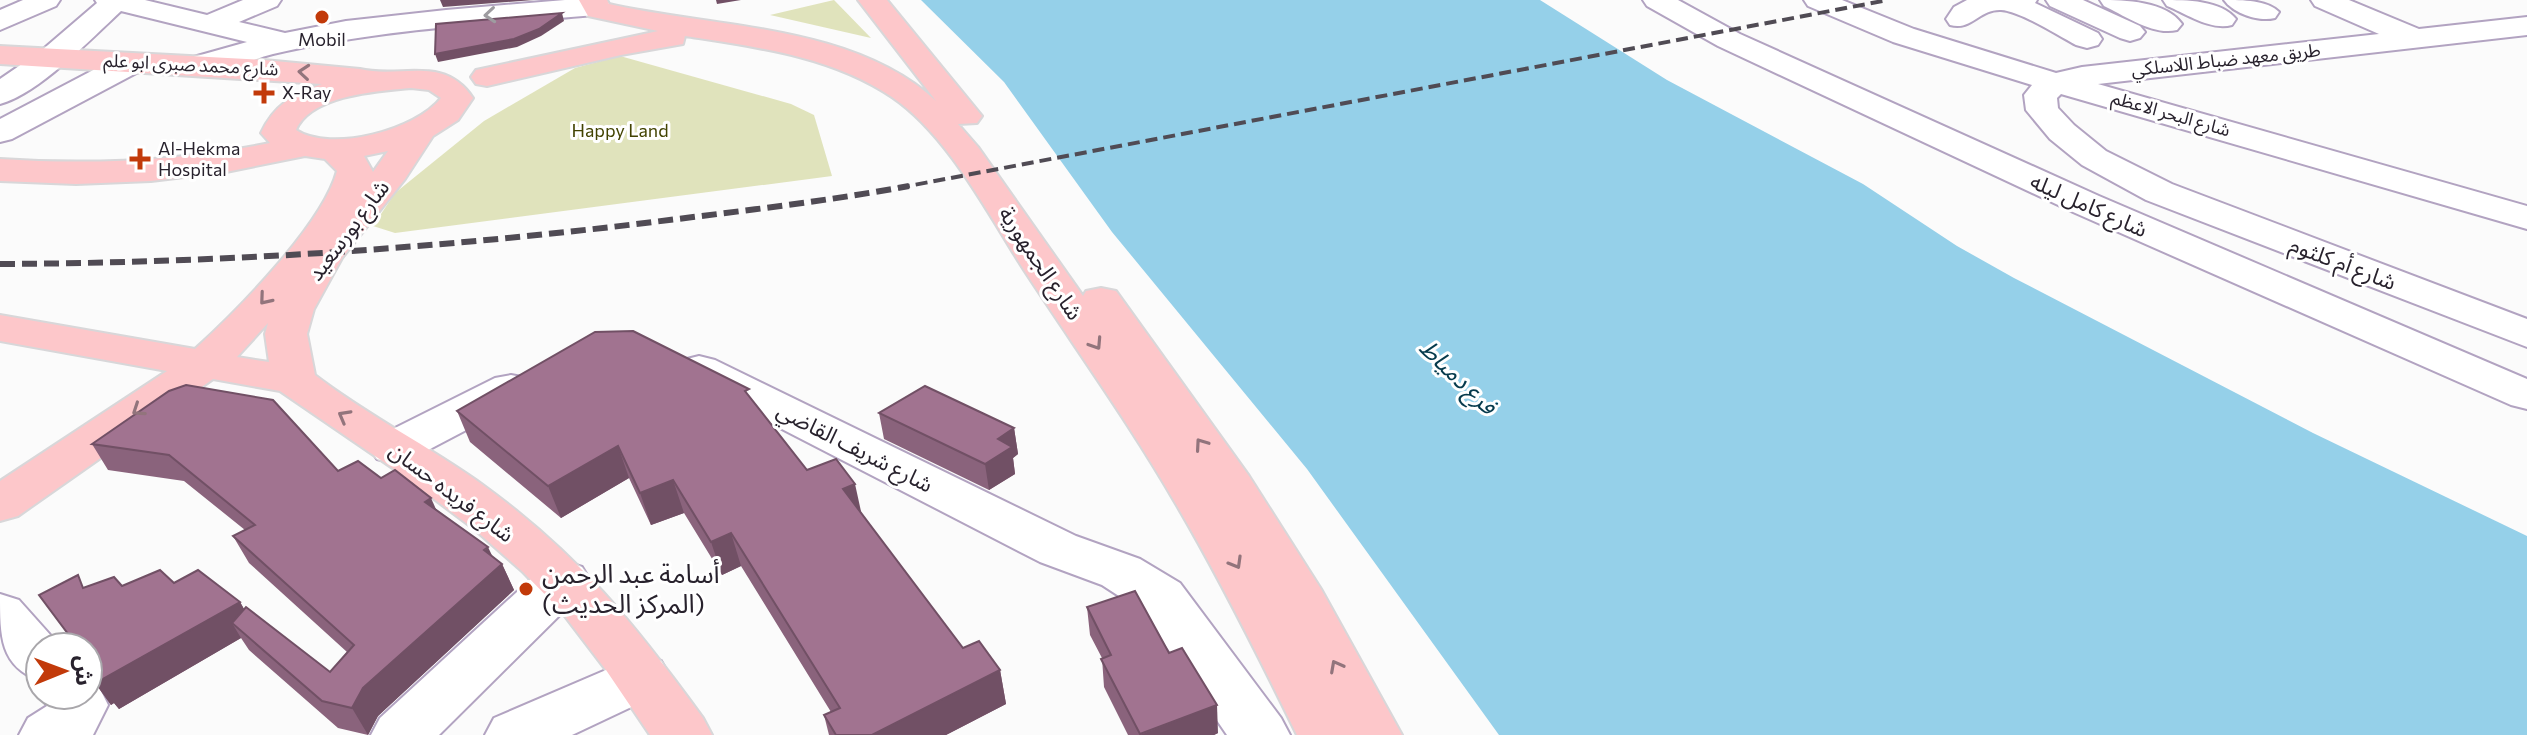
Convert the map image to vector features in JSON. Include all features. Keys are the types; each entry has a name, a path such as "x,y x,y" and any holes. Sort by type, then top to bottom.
{"main road":[{"path":"872,0 931,75"},
{"path":"396,80 537,46 562,35 599,4"},
{"name":"شارع الجمهورية","path":"599,4 663,8 839,42 931,75 993,148 1232,487 1302,603 1372,735"},
{"path":"452,89 663,8"},
{"name":"شارع الجمهورية","path":"663,8 745,36 814,52 878,76 904,90 966,154 1198,498 1262,609 1327,735"},
{"path":"487,77 645,41 745,36"},
{"name":"شارع محمد صبرى ابو علم","path":"0,55 201,65 396,80"},
{"path":"0,170 80,174 186,167 392,140 419,131 453,108 457,98 452,89 429,80 396,80"},
{"name":"شارع بورسعيد","path":"0,504 216,354 323,230 354,187 355,172 348,159 285,141 278,133 280,123 290,112 330,92 396,80"},
{"name":"شارع بورسعيد","path":"294,380 286,334 293,309 324,255 392,171 419,131"},
{"path":"0,198 74,199 104,196 163,179 186,167"},
{"path":"0,302 216,354 294,380"},
{"path":"0,328 216,354"},
{"name":"شارع فريده حسان","path":"294,380 323,404 449,486 563,580 641,677 682,735"}],"street":[{"path":"0,21 46,0"},
{"path":"210,24 267,0"},
{"path":"352,26 369,10 387,0"},
{"name":"شارع كامل ليله","path":"1657,0 1729,40 2086,204 2527,395"},
{"name":"شارع كامل ليله","path":"1689,0 1753,35 2105,198 2527,376"},
{"name":"شارع البحر الاعظم","path":"1818,0 1918,43 2527,218"},
{"path":"2060,0 2130,32"},
{"path":"2114,0 2172,12 2265,12"},
{"path":"2325,0 2416,38"},
{"path":"0,94 52,58 113,1 281,40"},
{"path":"1960,19 1963,12 1973,7 2017,1 2087,39"},
{"path":"201,65 281,40 352,26 599,4"},
{"path":"316,15 322,21 352,26"},
{"path":"0,132 120,62 180,17"},
{"name":"طريق معهد ضباط اللاسلكي","path":"2056,82 2082,76 2527,26"},
{"name":"شارع أم كلثوم","path":"2056,82 2040,95 2042,110 2062,132 2094,158 2159,192 2527,334"},
{"name":"شارع شريف القاضي","path":"665,352 1058,549 1121,572 1161,597 1260,735"},
{"path":"394,448 543,371"},
{"path":"401,735 563,580"},
{"path":"0,614 24,642"},
{"path":"515,735 641,677"},
{"path":"49,735 64,726 77,711"}],"green space":[{"path":"834,0 871,38 770,15"},
{"name":"Happy Land","path":"620,56 791,104 814,115 832,176 395,233 373,226 395,193 484,121 575,68"}],"water":[{"name":"فرع دمياط","path":"921,0 1540,0 1667,80 1863,184 1957,246 2014,278 2313,433 2527,536 2527,735 1499,735 1307,469 1112,232 1004,82"}],"building":[{"path":"562,13 539,29 514,39 435,54 436,24"},
{"path":"633,331 749,389 745,391 807,470 836,459 855,484 843,489 963,648 979,641 1000,670 872,735 836,735 824,715 840,708 731,533 711,542 673,480 640,493 618,446 548,486 457,411 595,332"},
{"path":"186,385 273,400 338,471 358,461 381,478 395,470 431,498 425,502 488,547 484,550 502,564 363,688 352,708 322,701 232,623 246,607 330,672 354,645 233,536 255,525 169,455 92,444 169,391"},
{"path":"925,386 1014,428 998,439 1012,447 985,464 879,413"},
{"path":"160,570 174,583 198,570 240,602 104,678 104,631 66,631 39,595 78,575 83,588 114,577 122,586"},
{"path":"1135,591 1169,653 1182,648 1217,705 1140,734 1101,659 1111,655 1087,607"}],"railway":[{"path":"905,187 1888,0"},
{"path":"0,264 243,257 484,240 744,211 905,187"},
{"path":"898,188 905,187"}],"place":[{"name":"Mobil","path":"322,17"},
{"name":"X-Ray","path":"264,93"},
{"name":"Al-Hekma Hospital","path":"140,159"},
{"name":"أسامة عبد الرحمن (المركز الحديث)","path":"526,589"}]}
